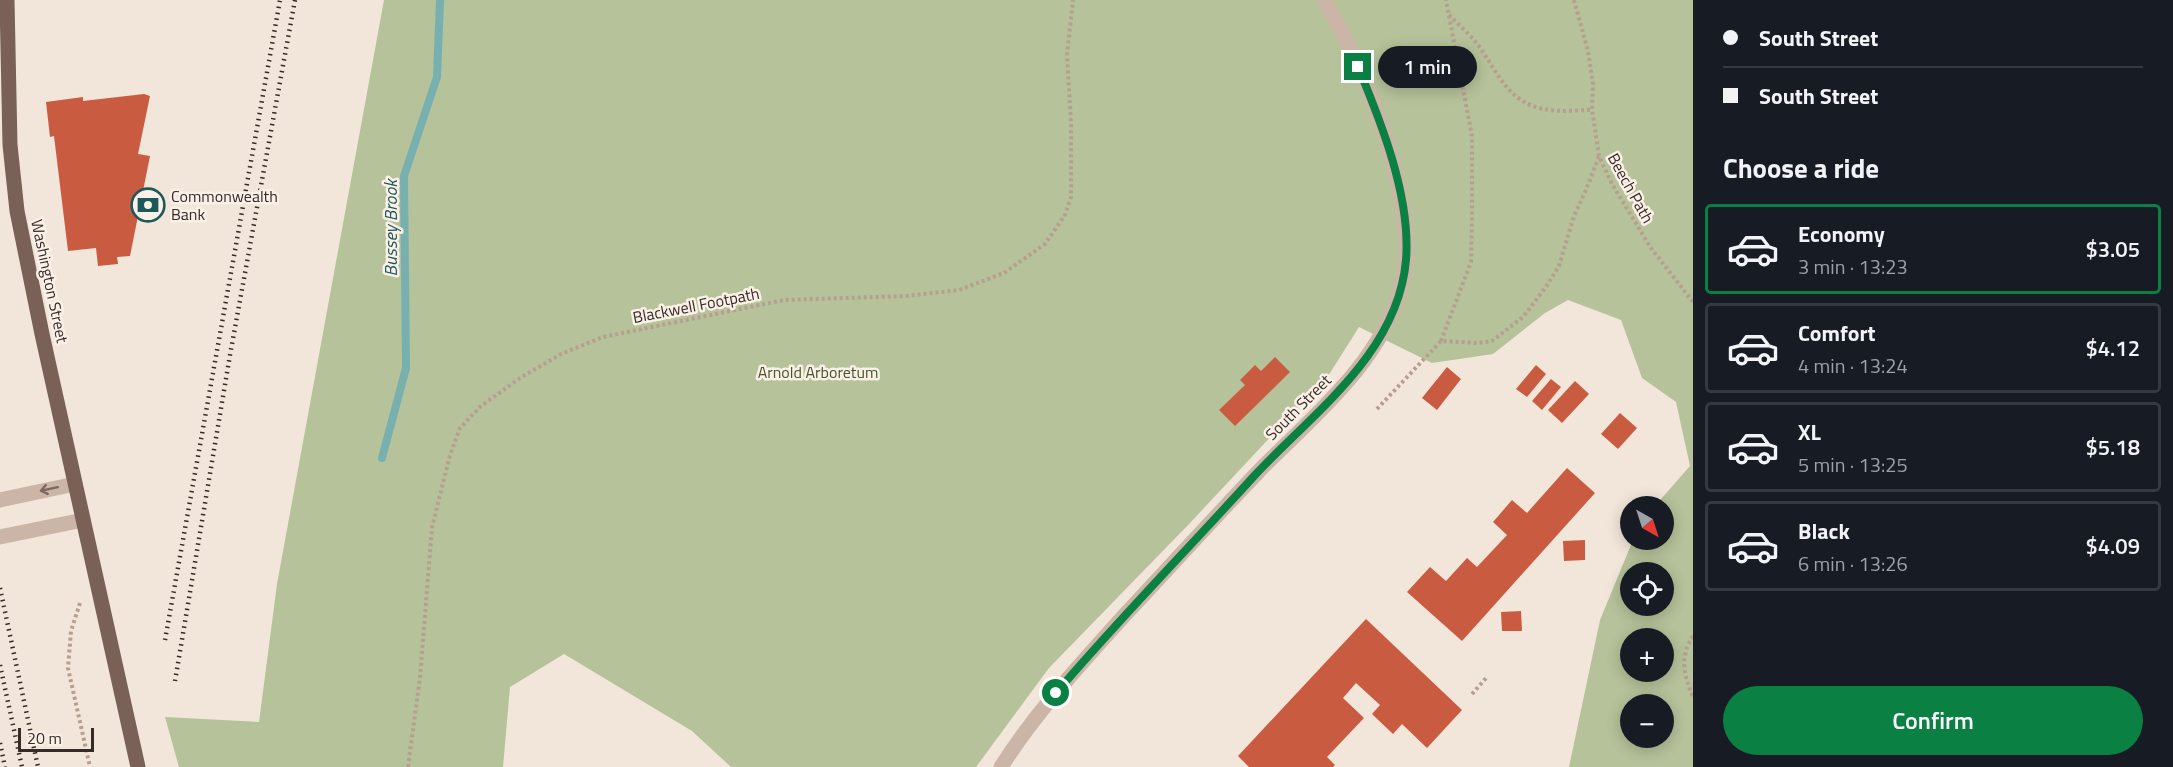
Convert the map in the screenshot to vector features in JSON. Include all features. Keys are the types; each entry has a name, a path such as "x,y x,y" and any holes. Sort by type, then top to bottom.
{"main road":[{"name":"Washington Street","path":"7,0 9,129 17,210 82,520 138,767"}],"street":[{"name":"South Street","path":"1001,767 1042,710 1084,661 1258,472 1350,380 1375,344 1393,310 1406,261 1405,232 1399,190 1371,99 1344,36 1324,0"},
{"path":"0,500 75,484"},
{"path":"0,537 82,520"}],"path":[{"name":"Blackwell Footpath","path":"408,767 420,678 432,527 450,455 460,428 481,406 520,378 561,354 603,337 784,300 906,296 959,290 1004,273 1045,244 1065,215 1071,197 1071,122 1067,55 1074,0"},
{"path":"1377,409 1441,341 1471,262 1472,136 1446,0"},
{"name":"Beech Path","path":"1574,0 1588,51 1593,84 1592,110 1599,156 1618,194 1651,248 1693,302"},
{"path":"1449,15 1475,41 1503,85 1516,97 1531,105 1550,110 1592,110"},
{"path":"1441,341 1478,343 1492,341 1523,317 1559,266 1574,216 1599,156"},
{"path":"82,598 71,631 68,668 90,767"},
{"path":"1693,636 1684,655 1683,665 1686,681 1693,697"},
{"path":"1472,694 1487,677"}],"green space":[{"name":"Arnold Arboretum","path":"384,0 1693,0 1693,767 1569,767 1600,620 1620,572 1620,616 1674,616 1674,562 1624,562 1629,550 1674,550 1674,496 1664,496 1690,466 1676,402 1642,378 1621,320 1568,300 1545,313 1493,354 1432,363 1359,327 1330,373 1190,523 1049,668 976,767 731,767 692,731 564,654 510,687 503,767 179,767 165,717 259,722 277,584"}],"building":[{"path":"144,94 150,96 138,154 150,156 130,256 117,257 118,264 98,266 96,248 68,251 54,136 50,137 46,102 83,97 83,101"},
{"path":"1275,357 1290,372 1235,426 1219,410 1245,385 1240,380 1255,365 1261,371"},
{"path":"1536,365 1546,374 1527,397 1516,389"},
{"path":"1447,367 1461,379 1437,410 1422,398"},
{"path":"1551,379 1561,387 1542,410 1532,401"},
{"path":"1575,381 1589,394 1562,423 1548,410"},
{"path":"1620,413 1637,428 1618,449 1601,434"},
{"path":"1567,468 1595,493 1462,641 1407,592 1430,567 1446,581 1467,558 1477,567 1507,535 1493,522 1512,500 1527,513"},
{"path":"1585,540 1585,560 1564,561 1563,541"},
{"path":"1521,611 1522,631 1502,631 1501,612"},
{"path":"1366,619 1462,710 1427,748 1402,724 1393,734 1372,714 1380,705 1356,683 1343,698 1364,718 1327,757 1335,765 1333,767 1249,767 1238,756"}],"waterway":[{"name":"Bussey Brook","path":"382,458 406,368 404,176 437,77 440,0"}],"railway":[{"path":"165,640 280,0"},
{"path":"175,681 230,355 295,0"},
{"path":"0,588 38,767"},
{"path":"0,665 22,767"},
{"path":"0,743 5,767"}],"place":[{"name":"Commonwealth Bank","path":"148,205"}],"route":[{"path":"1056,693 1098,644 1258,472 1350,380 1375,344 1393,310 1406,261 1402,205 1392,162 1358,67"}]}
